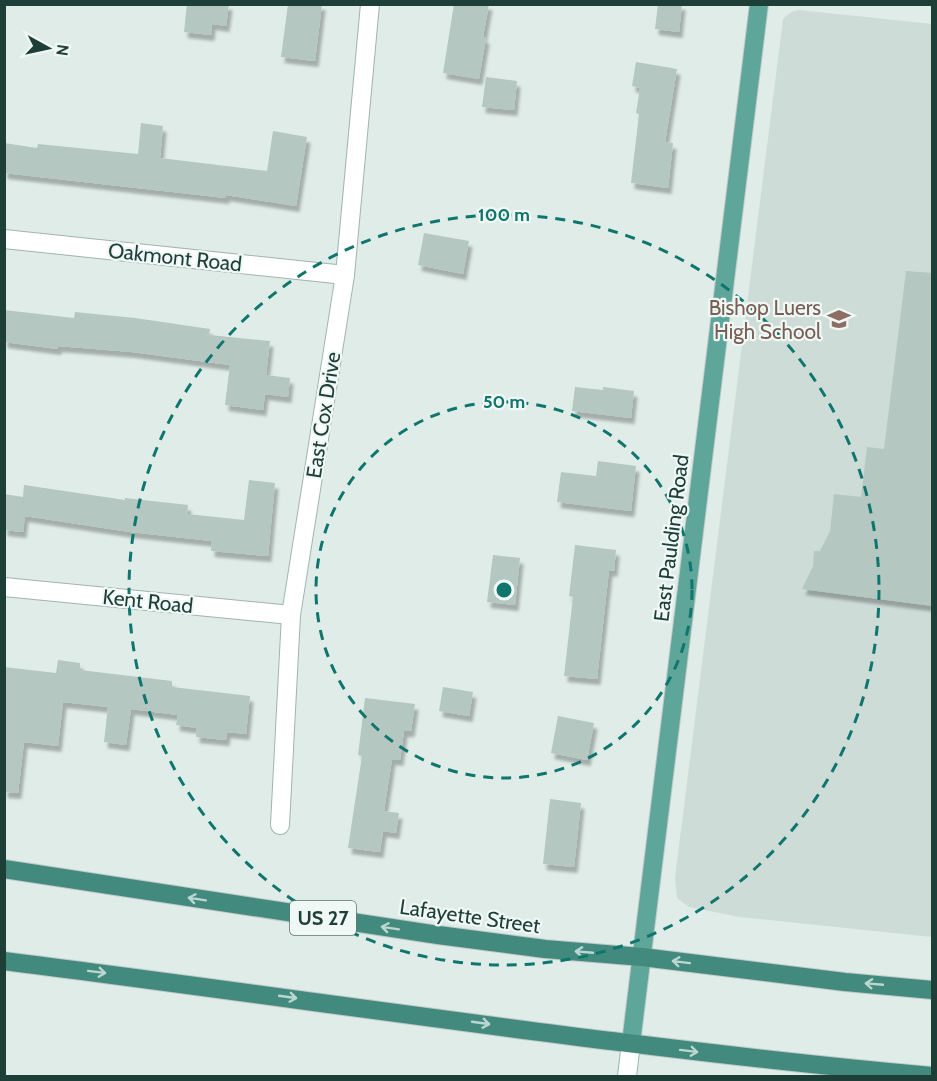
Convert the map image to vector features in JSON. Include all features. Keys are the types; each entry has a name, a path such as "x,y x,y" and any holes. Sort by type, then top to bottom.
{"highway":[{"name":"Lafayette Street","path":"4,869 438,935 545,949 642,957 845,982 933,990"},
{"path":"4,961 631,1044 795,1064 933,1076"}],"main road":[{"name":"East Paulding Road","path":"631,1044 759,4"}],"street":[{"name":"East Cox Drive","path":"280,825 291,615 345,275 370,4"},
{"name":"Oakmont Road","path":"4,239 345,275"},
{"name":"Kent Road","path":"4,587 291,615"},
{"name":"East Paulding Road","path":"627,1077 631,1044"}],"shaded area":[{"name":"Bishop Luers High School","path":"799,10 932,24 932,937 740,917 689,907 677,898 675,878 783,19 791,12"}],"building":[{"path":"187,4 229,4 226,26 212,24 211,35 184,32"},
{"path":"288,4 322,4 315,61 281,57"},
{"path":"454,4 489,4 479,79 443,73"},
{"path":"658,4 682,4 679,32 655,29"},
{"path":"636,62 677,69 665,142 673,143 668,188 631,183 639,114 636,113 640,88 632,86"},
{"path":"486,77 517,81 514,110 482,107"},
{"path":"141,123 163,126 160,158 267,171 273,131 307,137 296,206 226,195 226,198 4,173 4,143 37,148 38,144 138,154"},
{"path":"424,233 469,241 463,274 418,265"},
{"path":"906,271 933,273 933,606 802,589 813,566 814,551 820,551 830,531 834,494 861,497 867,447 884,449"},
{"path":"4,310 74,318 75,312 135,318 210,329 209,335 270,341 266,375 290,378 288,397 265,394 263,410 225,405 230,365 132,352 58,346 58,349 4,342"},
{"path":"575,387 603,390 603,387 634,391 631,418 572,411"},
{"path":"598,461 636,466 631,511 557,502 561,472 596,476"},
{"path":"249,480 275,483 268,556 211,551 212,541 130,532 25,516 23,532 4,530 4,494 23,497 24,485 125,500 125,498 188,505 187,514 244,520"},
{"path":"575,545 616,550 614,571 609,570 597,679 564,676 573,597 569,596"},
{"path":"493,555 520,558 515,605 487,602"},
{"path":"58,660 80,663 80,670 172,681 172,687 250,696 246,734 227,732 226,740 196,737 197,728 176,725 178,715 131,709 126,745 104,742 108,707 63,702 58,746 24,742 18,793 4,792 4,667 56,673"},
{"path":"443,687 473,692 469,716 439,711"},
{"path":"365,698 415,704 411,731 404,731 400,760 392,759 384,811 399,813 396,833 383,831 380,852 348,848 362,756 358,755"},
{"path":"558,716 594,723 587,760 551,753"},
{"path":"550,799 581,803 574,867 543,864"}],"place":[{"name":"Bishop Luers High School","path":"839,319"}]}
